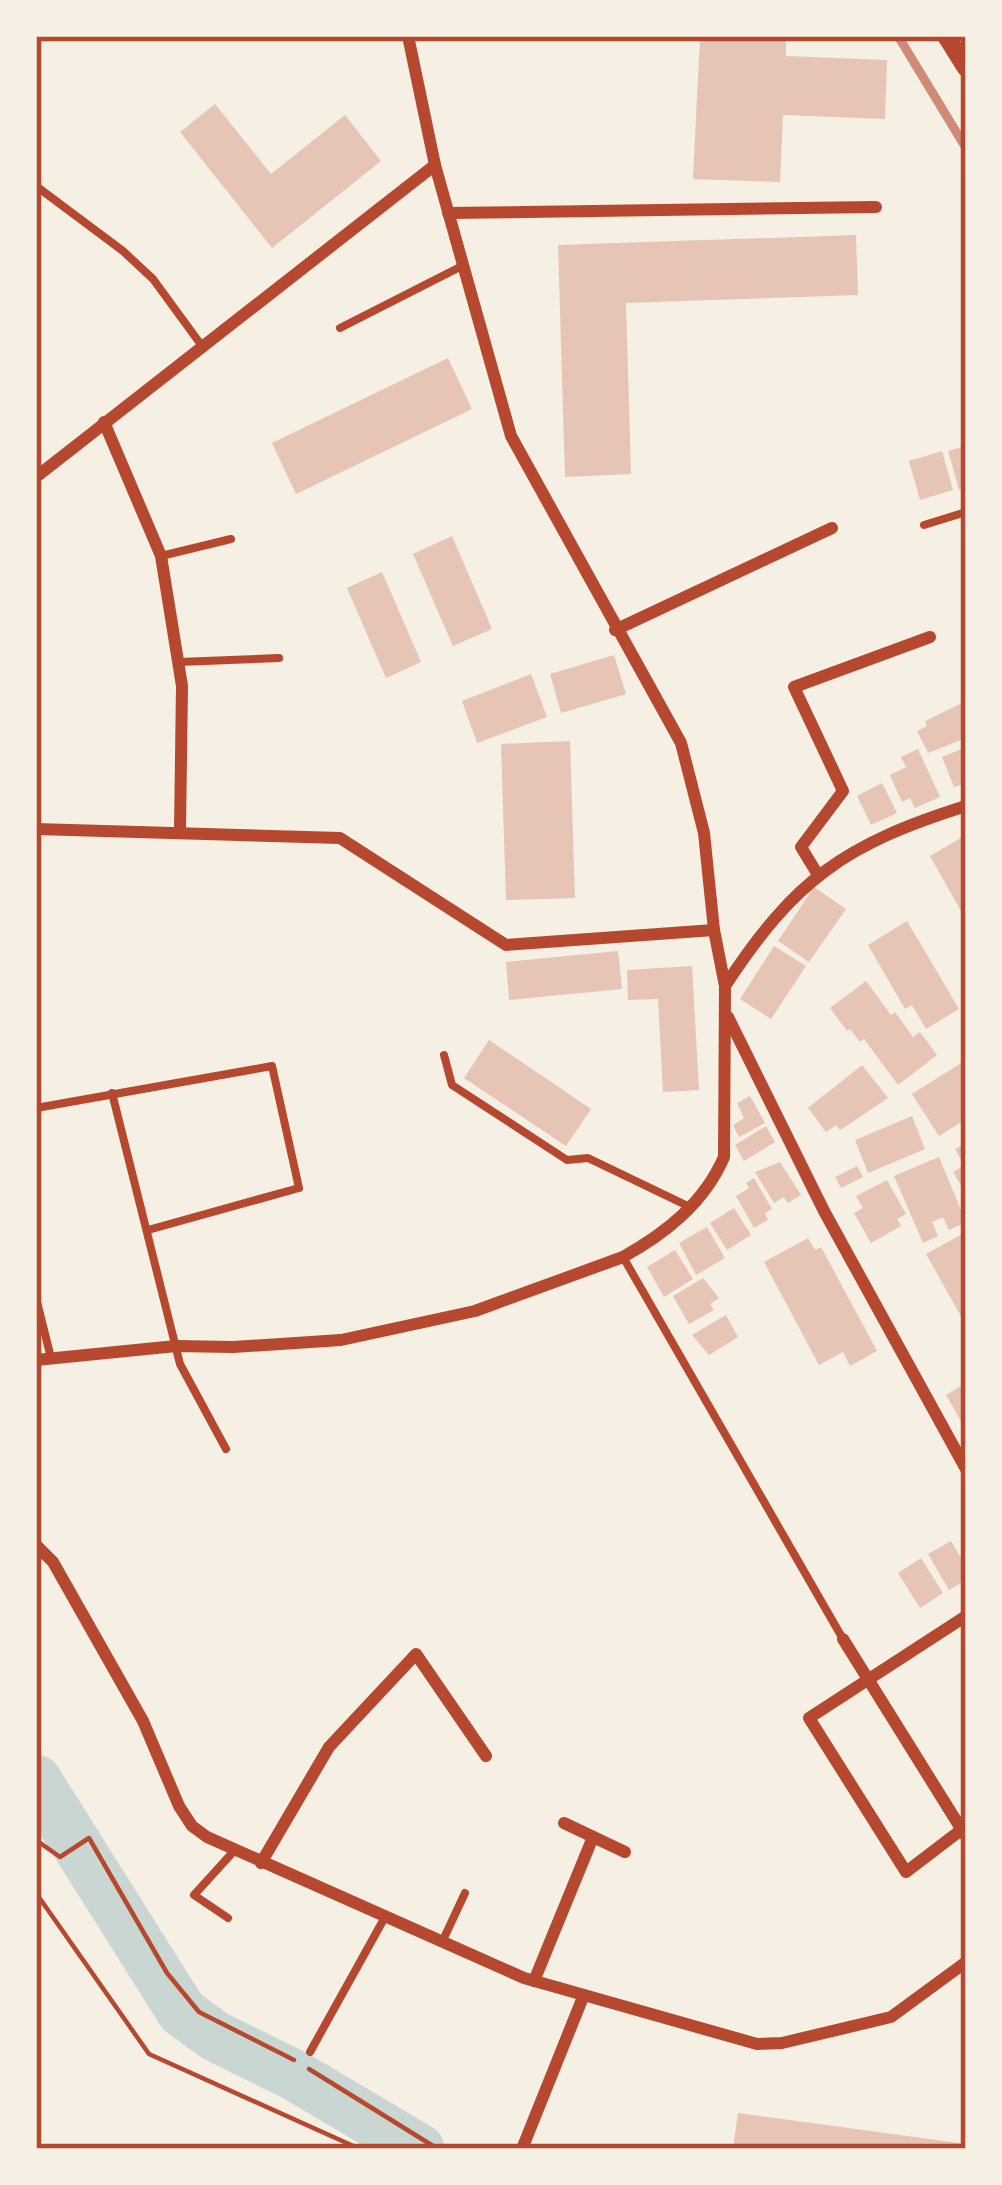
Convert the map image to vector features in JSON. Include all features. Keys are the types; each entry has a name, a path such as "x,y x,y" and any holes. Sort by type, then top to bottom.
{"street":[{"path":"43,1359 176,1346 341,1340 475,1312 623,1257 692,1208 724,1157 725,986 704,833 681,743 511,436 435,165 408,36"},
{"path":"946,36 966,68"},
{"path":"36,477 435,165"},
{"path":"448,213 876,207"},
{"path":"104,422 161,556 182,686 180,830"},
{"path":"615,630 832,528"},
{"path":"818,875 802,848 843,791 794,687 931,637"},
{"path":"725,986 753,942 818,875 864,845 966,806"},
{"path":"36,829 340,838 506,945 714,931"},
{"path":"725,1011 824,1210 966,1468"},
{"path":"36,1545 53,1562 143,1721 192,1826 261,1863 535,1981 757,2044 782,2043 891,2017 966,1962"},
{"path":"843,1639 866,1681 964,1833 906,1872 809,1718 866,1681 966,1616"},
{"path":"261,1863 329,1747 416,1654 486,1756"},
{"path":"564,1823 625,1852"},
{"path":"535,1981 593,1837"},
{"path":"522,2149 583,1996"}],"lane":[{"path":"36,186 153,279 202,346"},
{"path":"340,328 463,265"},
{"path":"924,525 966,512"},
{"path":"161,556 231,539"},
{"path":"178,662 279,658"},
{"path":"444,1055 452,1085 567,1160 587,1158 692,1208"},
{"path":"36,1108 272,1066 299,1188 148,1230"},
{"path":"112,1093 180,1364 226,1449"},
{"path":"623,1257 843,1639"},
{"path":"36,1298 43,1359"},
{"path":"228,1918 194,1895 234,1850"},
{"path":"442,1942 465,1893"},
{"path":"310,2052 385,1917"}],"path":[{"path":"36,1840 60,1857 89,1838 167,1973 199,2012 297,2062 438,2149"},
{"path":"36,1893 149,2054 360,2149"}],"building":[{"path":"700,36 786,36 786,56 887,60 885,119 783,115 780,182 693,179"},
{"path":"215,104 271,174 345,115 381,161 272,248 180,132"},
{"path":"856,235 858,295 626,303 631,474 565,477 558,245"},
{"path":"448,358 472,409 296,494 272,443"},
{"path":"966,446 966,488 959,490 948,451"},
{"path":"942,451 953,490 920,500 909,461"},
{"path":"452,536 492,629 453,646 413,554"},
{"path":"382,572 421,662 386,678 347,588"},
{"path":"614,655 626,694 561,713 550,674"},
{"path":"531,674 547,717 477,743 462,701"},
{"path":"962,703 966,738 928,753 917,731 927,726 925,721"},
{"path":"570,741 575,898 506,900 501,744"},
{"path":"966,747 966,783 954,787 942,757"},
{"path":"918,749 940,797 915,808 910,798 902,802 890,775 906,767 901,757"},
{"path":"882,783 897,813 871,825 857,796"},
{"path":"966,835 966,920 930,856"},
{"path":"814,887 846,909 809,962 778,941"},
{"path":"907,921 959,1009 926,1029 912,1005 905,1009 868,945"},
{"path":"774,946 806,966 771,1019 740,999"},
{"path":"618,951 622,989 509,1000 506,962"},
{"path":"692,966 699,1090 663,1092 658,999 628,1000 627,970"},
{"path":"866,981 891,1015 895,1012 913,1037 920,1032 937,1055 898,1085 864,1039 860,1042 847,1031 830,1008"},
{"path":"489,1040 591,1109 566,1146 464,1078"},
{"path":"966,1060 966,1119 939,1136 912,1094"},
{"path":"862,1065 888,1098 840,1130 836,1125 826,1132 808,1108"},
{"path":"750,1096 765,1123 739,1137 733,1125 744,1118 737,1103"},
{"path":"912,1116 925,1149 868,1173 855,1140"},
{"path":"766,1126 775,1142 744,1161 735,1145"},
{"path":"966,1143 966,1194 953,1172 964,1165 955,1149"},
{"path":"939,1157 966,1222 949,1230 943,1217 932,1222 938,1236 923,1243 894,1176"},
{"path":"780,1162 801,1195 788,1203 784,1197 774,1203 755,1172"},
{"path":"857,1166 863,1177 841,1188 835,1177"},
{"path":"754,1178 772,1209 765,1213 768,1220 754,1228 736,1196"},
{"path":"887,1180 906,1214 897,1219 901,1226 871,1243 854,1213 863,1208 856,1196"},
{"path":"734,1208 751,1235 727,1250 710,1223"},
{"path":"707,1227 725,1258 696,1275 679,1243"},
{"path":"966,1232 966,1325 926,1254"},
{"path":"808,1238 815,1250 821,1247 877,1351 850,1366 843,1352 819,1365 764,1262"},
{"path":"675,1250 693,1279 664,1297 647,1267"},
{"path":"703,1278 719,1298 710,1304 714,1310 689,1324 673,1296"},
{"path":"726,1315 738,1337 709,1355 692,1335"},
{"path":"966,1383 966,1421 962,1423 946,1395"},
{"path":"951,1541 966,1567 966,1580 949,1590 928,1554"},
{"path":"921,1558 943,1593 920,1608 898,1573"},
{"path":"738,2113 966,2144 966,2149 733,2149"}],"waterway":[{"path":"36,1780 182,2012 215,2036 294,2075 419,2149"}],"railway":[{"path":"898,36 966,148"}]}
